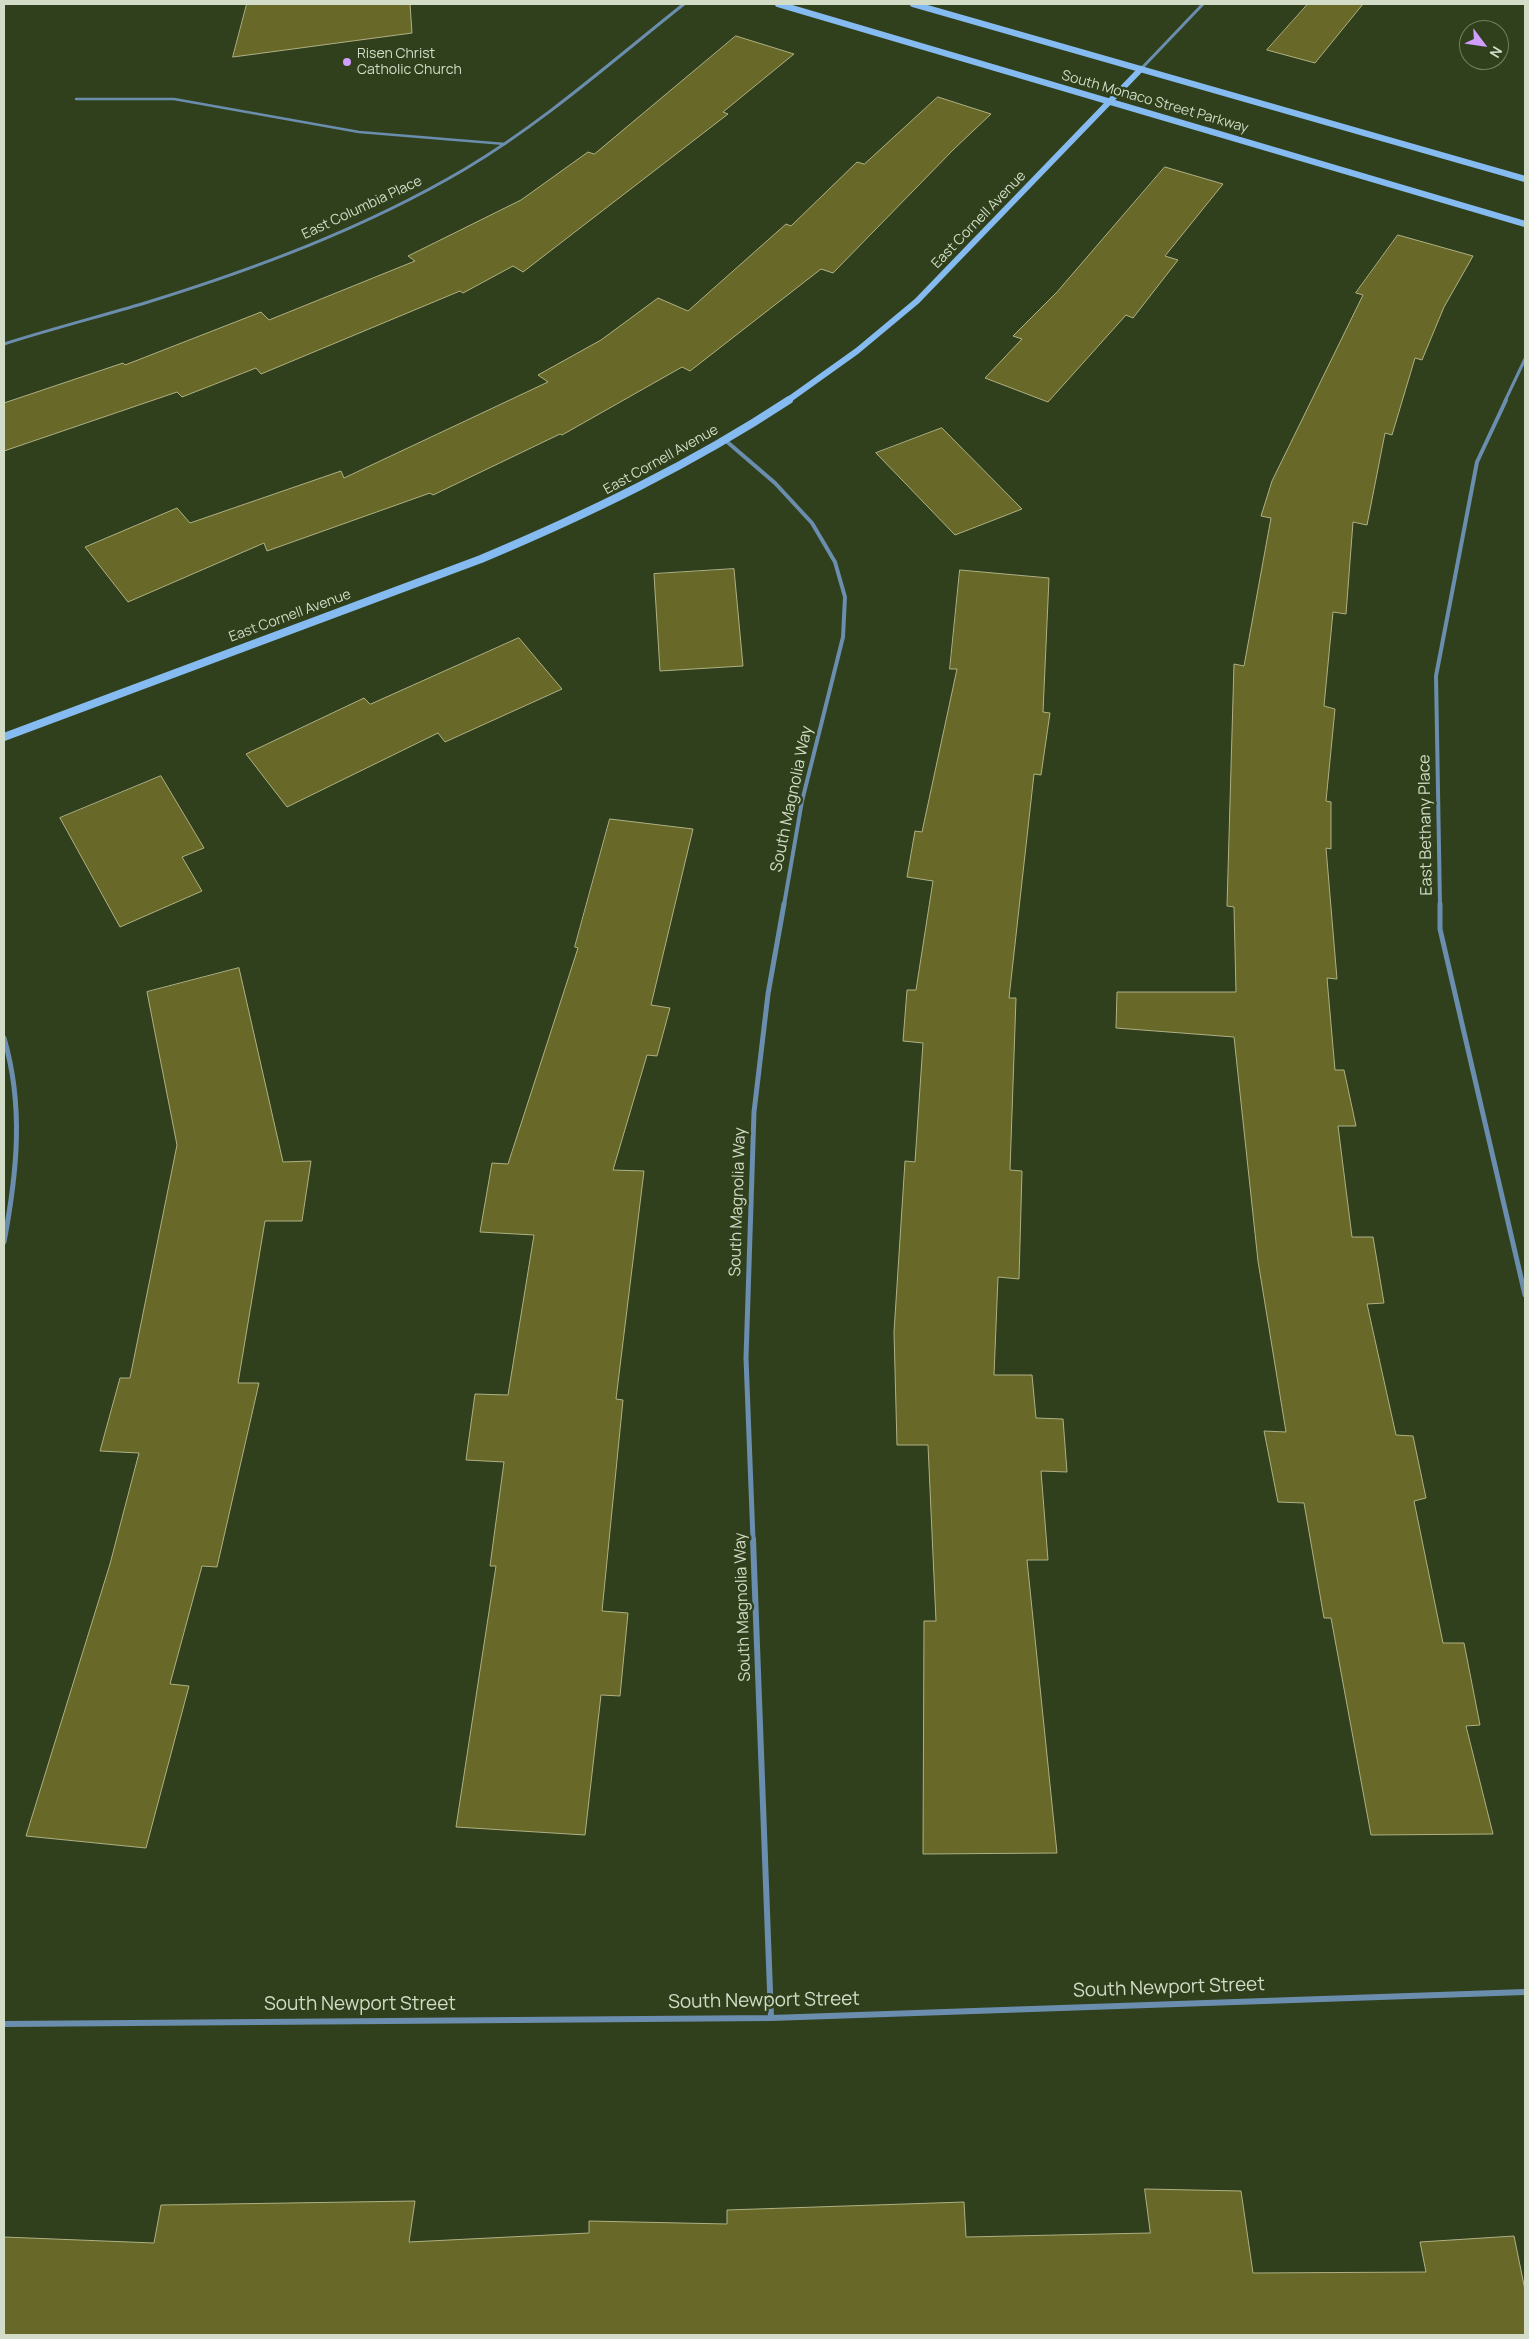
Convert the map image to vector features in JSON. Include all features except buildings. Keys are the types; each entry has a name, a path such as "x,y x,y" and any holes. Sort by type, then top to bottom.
{"main road":[{"name":"South Monaco Street Parkway","path":"778,4 1525,224"},
{"name":"South Monaco Street Parkway","path":"913,4 1525,179"},
{"name":"East Cornell Avenue","path":"4,737 481,559 550,530 629,493 725,440 786,403 834,369 907,311 1141,69"}],"street":[{"name":"East Columbia Place","path":"4,344 163,297 261,265 317,243 413,198 505,144 684,4"},
{"name":"East Cornell Avenue","path":"1141,69 1203,4"},
{"name":"East Bethany Place","path":"1525,360 1477,462 1436,676 1440,929 1525,1295"},
{"name":"South Magnolia Way","path":"725,440 775,483 812,523 835,562 845,597 843,636 802,802 768,994 754,1112 746,1358 771,2018"},
{"path":"4,1038 8,1050 18,1112 14,1192 4,1242"},
{"name":"South Newport Street","path":"4,2024 771,2018 1525,1992"}],"lane":[{"path":"76,99 174,99 359,132 505,144"}],"place":[{"name":"Risen Christ Catholic Church","path":"347,62"}]}
